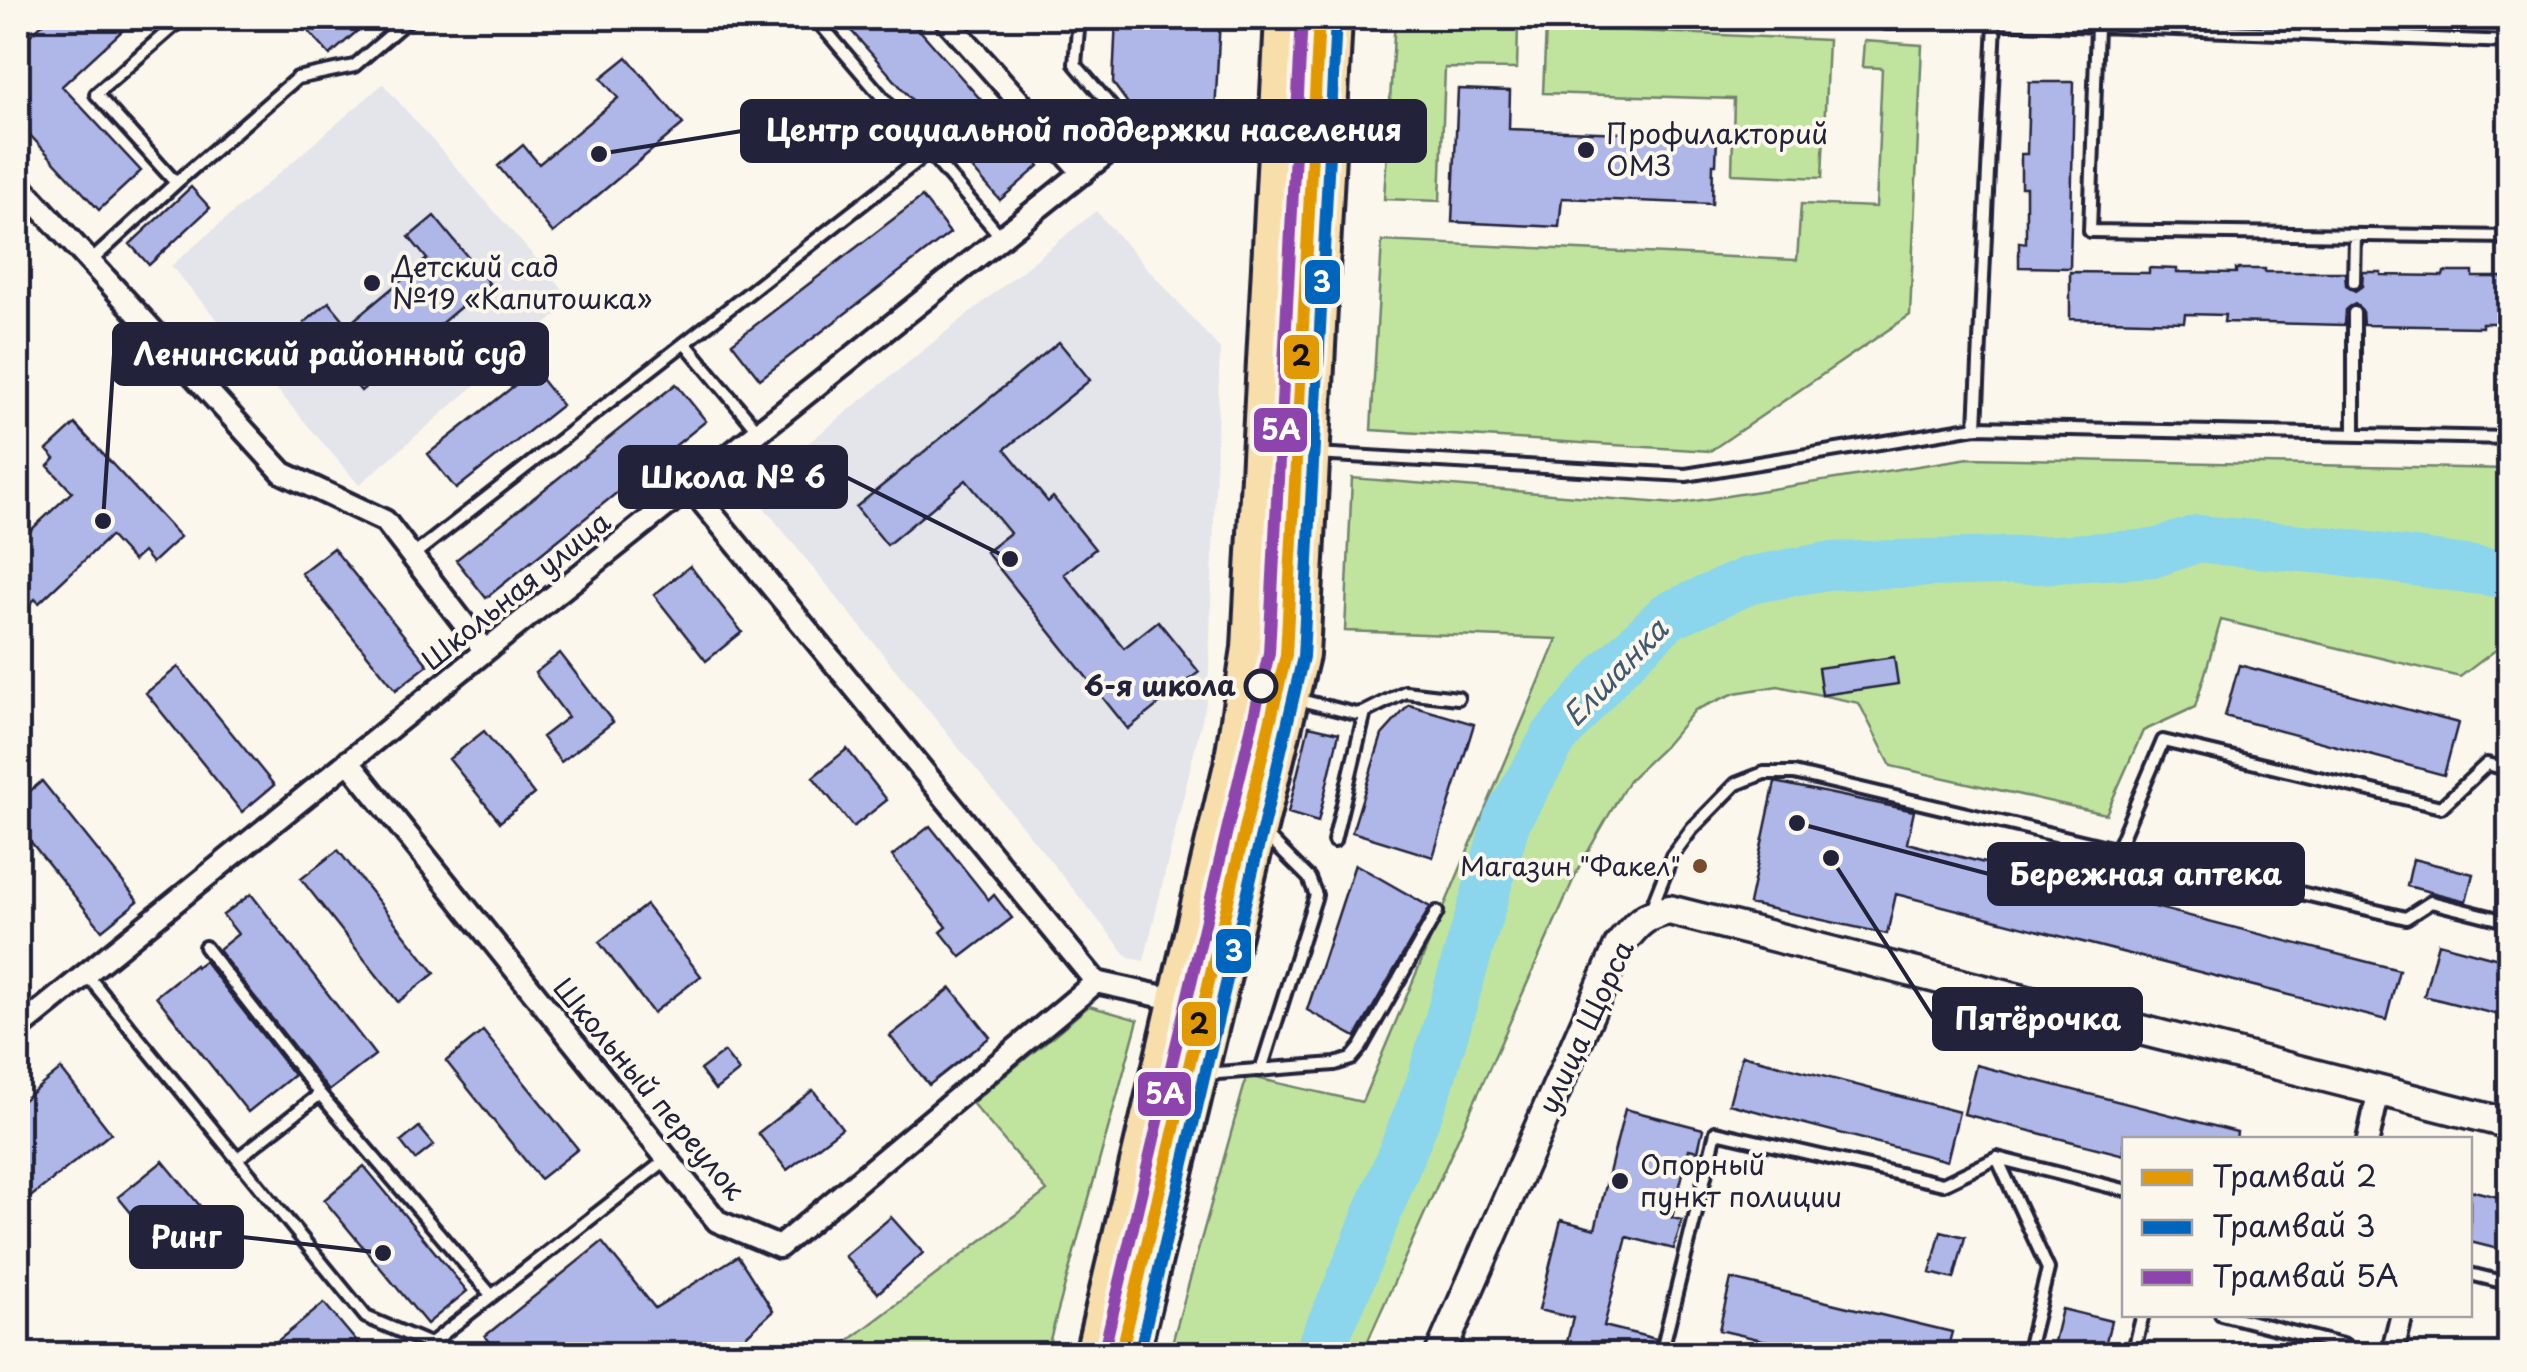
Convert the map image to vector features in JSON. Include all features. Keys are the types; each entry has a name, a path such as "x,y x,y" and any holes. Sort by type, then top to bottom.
{"main road":[{"path":"1092,1354 1231,764 1249,648 1282,18"},
{"path":"1132,1354 1302,655 1335,18"}],"street":[{"path":"945,18 1083,173"},
{"path":"1133,132 1328,142"},
{"name":"Школьная улица","path":"18,1030 485,650 1133,132"},
{"path":"18,183 283,472 385,521 485,650"},
{"path":"1259,454 1312,454"},
{"path":"690,487 1096,982 1214,1008"},
{"name":"Школьный переулок","path":"348,762 716,1221 778,1247 1096,982"},
{"name":"улица Щорса","path":"1440,1354 1619,946 1649,914 1681,912 2510,1124"},
{"path":"2369,1137 2379,1090"},
{"path":"2392,1354 2401,1317"}],"lane":[{"path":"176,182 96,94 183,18"},
{"path":"90,262 297,78 354,66 410,18"},
{"path":"814,18 1002,238"},
{"path":"1079,18 1075,64 1133,132"},
{"path":"1892,18 2510,42"},
{"path":"1976,427 1995,22"},
{"path":"2096,26 2090,231 2510,237"},
{"path":"412,556 929,152"},
{"path":"2354,282 2355,234"},
{"path":"2354,313 2354,434"},
{"path":"684,343 759,432"},
{"path":"1312,454 1686,475 1976,427 2510,438"},
{"path":"1291,698 1356,714 1404,692 1458,698"},
{"path":"1334,841 1365,712"},
{"path":"2117,848 2163,741 2442,808 2487,764 2510,770"},
{"path":"1649,914 1672,856 1736,784 1764,773 1794,773 2406,918 2432,902 2510,922"},
{"path":"1259,828 1308,878 1316,895 1262,1070"},
{"path":"1199,1074 1335,1064 1351,1059 1362,1047 1437,912"},
{"path":"205,947 320,1094 492,1296"},
{"path":"86,974 366,1317 430,1344 667,1159"},
{"path":"237,1159 320,1094"},
{"path":"1661,1354 1716,1132 1943,1184 1997,1158 2122,1189"},
{"path":"1997,1158 2048,1269 2026,1354"},
{"path":"2472,1274 2510,1284"},
{"path":"2133,1354 2142,1317"},
{"path":"2233,1317 2346,1346 2349,1354"}],"shaded area":[{"name":"Детский сад №19 «Капитошка»","path":"383,84 573,301 359,485 171,266"},
{"path":"1096,211 1220,349 1208,694 1144,961 1129,958 750,490"}],"green space":[{"path":"1395,19 1518,25 1517,69 1445,68 1440,201 1384,199"},
{"path":"1546,27 1828,40 1822,178 1732,174 1734,99 1543,93"},
{"path":"1864,41 1922,45 1910,315 1710,451 1371,430 1382,241 1797,260 1801,204 1876,207 1882,68 1862,67"},
{"path":"1969,458 2509,469 2509,640 2460,677 2221,620 2195,707 2143,731 2106,814 1891,766 1859,703 1778,686 1735,693 1695,710 1629,780 1579,867 1362,1354 1169,1354 1247,1076 1362,1102 1557,639 1345,631 1352,478 1676,504"},
{"path":"1089,1006 1138,1020 1046,1354 831,1354 1047,1191 972,1103"}],"building":[{"path":"49,18 136,18 62,86 141,171 99,210 18,122 18,46"},
{"path":"297,18 372,18 330,55"},
{"path":"840,18 909,18 1039,166 1000,200"},
{"path":"1116,18 1220,18 1215,114 1132,109 1113,83"},
{"path":"627,57 683,124 553,233 498,166 523,145 539,164 618,98 601,78"},
{"path":"2029,82 2074,82 2070,268 2019,267 2019,242 2026,243 2026,187 2021,187 2021,154 2027,154"},
{"name":"Профилакторий ОМЗ","path":"1458,89 1510,91 1509,129 1717,136 1712,204 1562,198 1559,227 1452,222"},
{"path":"191,187 210,208 149,265 130,244"},
{"path":"922,197 950,233 760,379 732,343"},
{"path":"434,216 489,283 361,391 304,323 329,302 348,325 427,259 409,237"},
{"path":"2149,268 2177,272 2345,272 2346,285 2355,291 2362,286 2363,272 2443,276 2444,272 2473,272 2473,277 2510,277 2510,323 2482,323 2482,327 2363,325 2362,310 2355,304 2346,310 2345,325 2224,322 2225,315 2185,314 2184,322 2070,319 2070,272 2149,273"},
{"path":"1059,342 1090,380 1005,449 1048,502 1053,497 1095,549 1064,574 1124,648 1158,621 1199,672 1128,729 986,552 1010,533 966,480 887,545 856,507"},
{"path":"534,370 562,405 456,489 428,454"},
{"path":"676,384 706,421 486,598 456,560"},
{"path":"75,424 180,537 152,563 143,552 133,561 110,536 39,603 35,599 32,602 18,587 18,542 72,492 48,466 55,459 47,450"},
{"path":"333,548 428,665 396,690 301,573"},
{"path":"690,566 742,632 706,661 654,595"},
{"path":"560,653 613,722 561,762 542,737 568,717 535,673"},
{"path":"1894,657 1898,684 1822,695 1818,668"},
{"path":"2239,665 2458,723 2444,775 2225,716"},
{"path":"178,667 274,785 242,812 146,693"},
{"path":"1409,705 1474,724 1433,857 1352,832 1382,735"},
{"path":"1309,726 1339,733 1318,822 1288,813"},
{"path":"484,731 534,794 500,822 449,759"},
{"path":"847,749 887,800 853,827 813,777"},
{"path":"42,781 138,901 102,930 18,826 18,801"},
{"path":"1775,782 1914,811 1907,843 2399,970 2386,1020 1896,894 1887,934 1749,904"},
{"path":"930,826 989,900 994,895 1012,918 961,957 941,932 947,927 892,856"},
{"path":"338,850 435,973 398,1002 301,879"},
{"path":"2413,859 2473,874 2466,901 2407,886"},
{"path":"1355,864 1430,907 1356,1037 1307,1010"},
{"path":"251,894 375,1055 329,1091 218,950 238,934 223,915"},
{"path":"646,905 701,976 653,1013 599,942"},
{"path":"2438,943 2510,962 2510,1018 2424,996"},
{"path":"204,961 294,1075 248,1112 156,996"},
{"path":"951,988 990,1037 929,1085 890,1036"},
{"path":"483,1031 578,1149 540,1179 446,1061"},
{"path":"724,1052 739,1071 715,1090 700,1070"},
{"path":"1742,1055 1959,1112 1947,1161 1729,1104"},
{"path":"1976,1065 2237,1132 2236,1137 2122,1137 2122,1154 1964,1114"},
{"path":"61,1069 111,1133 18,1207 18,1104"},
{"path":"813,1090 842,1128 787,1170 758,1133"},
{"path":"1625,1109 1703,1129 1698,1151 1689,1149 1672,1218 1682,1220 1674,1249 1627,1237 1604,1326 1656,1339 1652,1354 1564,1354 1573,1318 1539,1310 1561,1220 1595,1229"},
{"path":"419,1127 434,1145 415,1160 401,1142"},
{"path":"163,1161 205,1212 160,1248 118,1197"},
{"path":"364,1166 467,1291 427,1324 324,1200"},
{"path":"2472,1190 2510,1200 2510,1252 2472,1242"},
{"path":"891,1217 923,1253 878,1293 845,1256"},
{"path":"1941,1231 1965,1237 1954,1279 1930,1273"},
{"path":"602,1242 655,1308 738,1256 773,1311 726,1354 500,1354 485,1336"},
{"path":"1731,1279 1952,1332 1946,1354 1824,1354 1719,1330"},
{"path":"324,1303 367,1354 261,1354 299,1324"},
{"path":"2062,1309 2111,1321 2103,1354 2051,1354"}],"waterway":[{"name":"Елшанка","path":"1317,1354 1429,1086 1507,820 1555,736 1612,670 1668,616 1750,580 1827,566 2155,553 2197,539 2325,550 2510,575"}],"tram line":[{"name":"5А","path":"1104,1350 1269,653 1302,18"},
{"name":"2","path":"1121,1354 1286,655 1319,18"},
{"name":"3","path":"1139,1354 1303,657 1336,19"}],"place":[{"name":"Профилакторий ОМЗ","path":"1586,150"},
{"name":"Центр социальной поддержки населения","path":"599,154"},
{"name":"Детский сад №19 «Капитошка»","path":"372,283"},
{"name":"Ленинский районный суд","path":"103,521"},
{"name":"Школа № 6","path":"1010,559"},
{"name":"6-я школа","path":"1261,686"},
{"name":"Бережная аптека","path":"1797,823"},
{"name":"Пятёрочка","path":"1831,858"},
{"name":"Магазин \"Факел\"","path":"1700,866"},
{"name":"Опорный пункт полиции","path":"1620,1181"},
{"name":"Ринг","path":"383,1253"}]}
